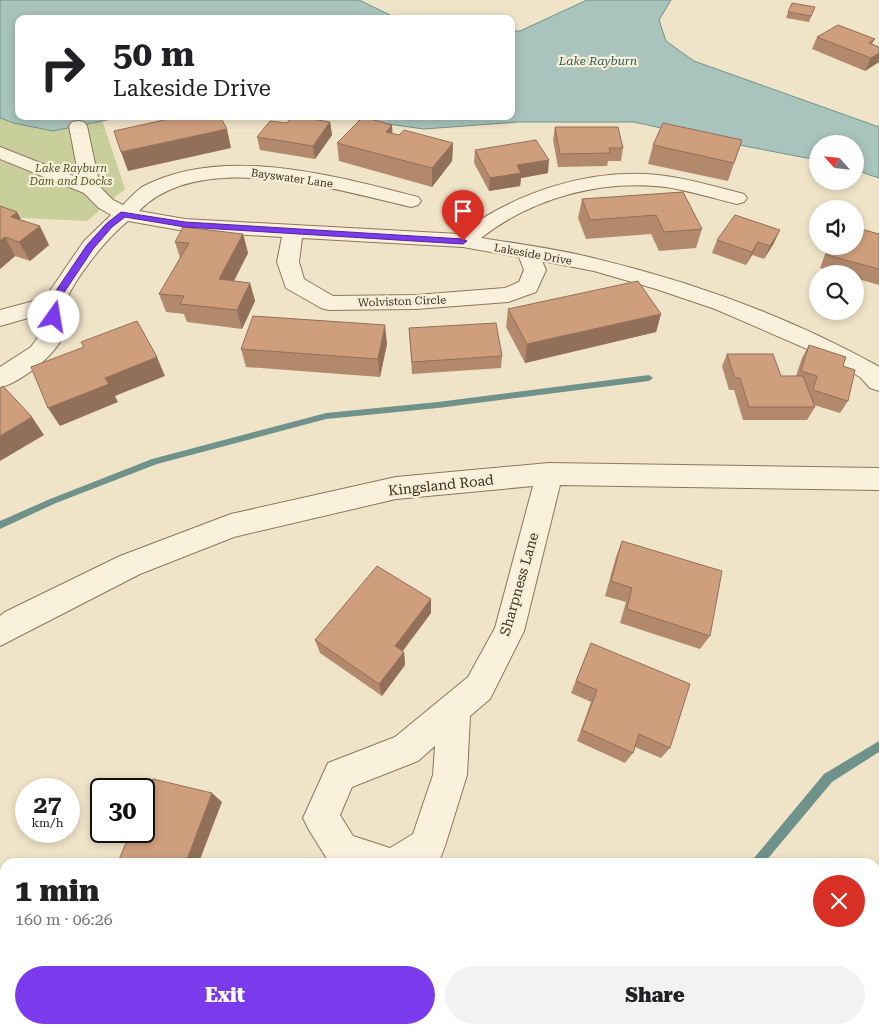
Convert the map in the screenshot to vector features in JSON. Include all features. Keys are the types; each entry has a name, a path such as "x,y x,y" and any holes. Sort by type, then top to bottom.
{"street":[{"path":"78,126 92,188"},
{"name":"Lakeside Drive","path":"0,152 92,188 106,204 124,214 185,224 463,241 595,265 664,284 723,304 829,349 868,371 879,382"},
{"name":"Bayswater Lane","path":"53,303 90,247 109,226 148,192 170,182 204,174 245,171 324,181 411,201"},
{"path":"463,241 497,217 525,204 560,191 600,182 645,180 691,186 738,198"},
{"name":"Wolviston Circle","path":"293,230 288,262 294,283 329,303 416,302 508,296 528,287 535,270 528,252"},
{"path":"0,318 53,303 54,331 38,353 0,379"},
{"name":"Kingsland Road","path":"0,632 16,622 130,565 231,526 396,488 548,474 879,480"},
{"name":"Sharpness Lane","path":"366,858 342,851 321,818 340,775 406,749 479,688 509,631 548,474"},
{"path":"408,858 427,846 450,775 454,709"}],"green space":[{"name":"Lake Rayburn Dam and Docks","path":"0,118 14,123 53,131 102,120 125,189 87,221 0,217"}],"water":[{"path":"0,0 359,0 390,15 15,15 15,120 107,120 53,131 14,123 0,118"},
{"name":"Lake Rayburn","path":"587,0 671,0 659,20 666,41 694,61 879,127 879,178 864,173 864,135 809,135 809,158 634,122 518,122 424,129 359,120 515,120 515,31 520,31"}],"building":[{"path":"792,3 815,7 811,16 788,12"},
{"path":"838,25 875,39 869,43 879,47 879,53 871,58 817,37"},
{"path":"164,120 222,120 227,129 121,152 114,131"},
{"path":"289,120 330,122 313,146 257,137 270,121 287,123"},
{"path":"360,120 374,120 392,125 386,132 399,135 404,130 453,143 432,168 337,143"},
{"path":"663,123 742,140 734,163 653,145"},
{"path":"555,127 618,127 623,148 609,148 610,153 560,154"},
{"path":"536,140 549,160 517,165 521,173 490,178 475,150"},
{"path":"683,192 702,229 664,232 656,215 590,220 582,199"},
{"path":"0,206 17,212 11,217 40,226 19,242 5,237 0,241"},
{"path":"735,215 780,230 770,246 758,242 752,252 717,240"},
{"path":"183,227 243,234 219,279 250,283 237,310 180,304 184,296 159,294 189,243 175,242"},
{"path":"864,230 879,234 879,269 827,255 864,255"},
{"path":"638,281 661,314 527,344 508,309"},
{"path":"253,316 385,325 378,359 241,349"},
{"path":"137,321 157,357 105,378 109,384 48,408 31,367 84,347 81,342"},
{"path":"496,323 502,356 412,362 409,328"},
{"path":"809,345 846,357 843,366 855,370 848,401 813,390 817,376 801,371"},
{"path":"727,354 773,354 781,376 803,376 815,407 749,407 740,378 735,378"},
{"path":"3,386 32,417 0,436 0,388"},
{"path":"622,541 722,571 710,636 627,609 632,588 611,581"},
{"path":"377,566 431,599 395,646 404,652 379,684 315,640"},
{"path":"591,643 690,684 670,748 639,734 633,753 582,730 597,690 576,681"},
{"path":"155,779 212,793 188,858 120,858 126,843 155,843"}],"waterway":[{"path":"0,525 53,501 155,461 326,416 438,405 649,378"},
{"path":"761,858 828,778 879,746"}],"route":[{"path":"54,317 53,303 72,277 90,247 109,226 124,214 185,224 463,241"}]}
